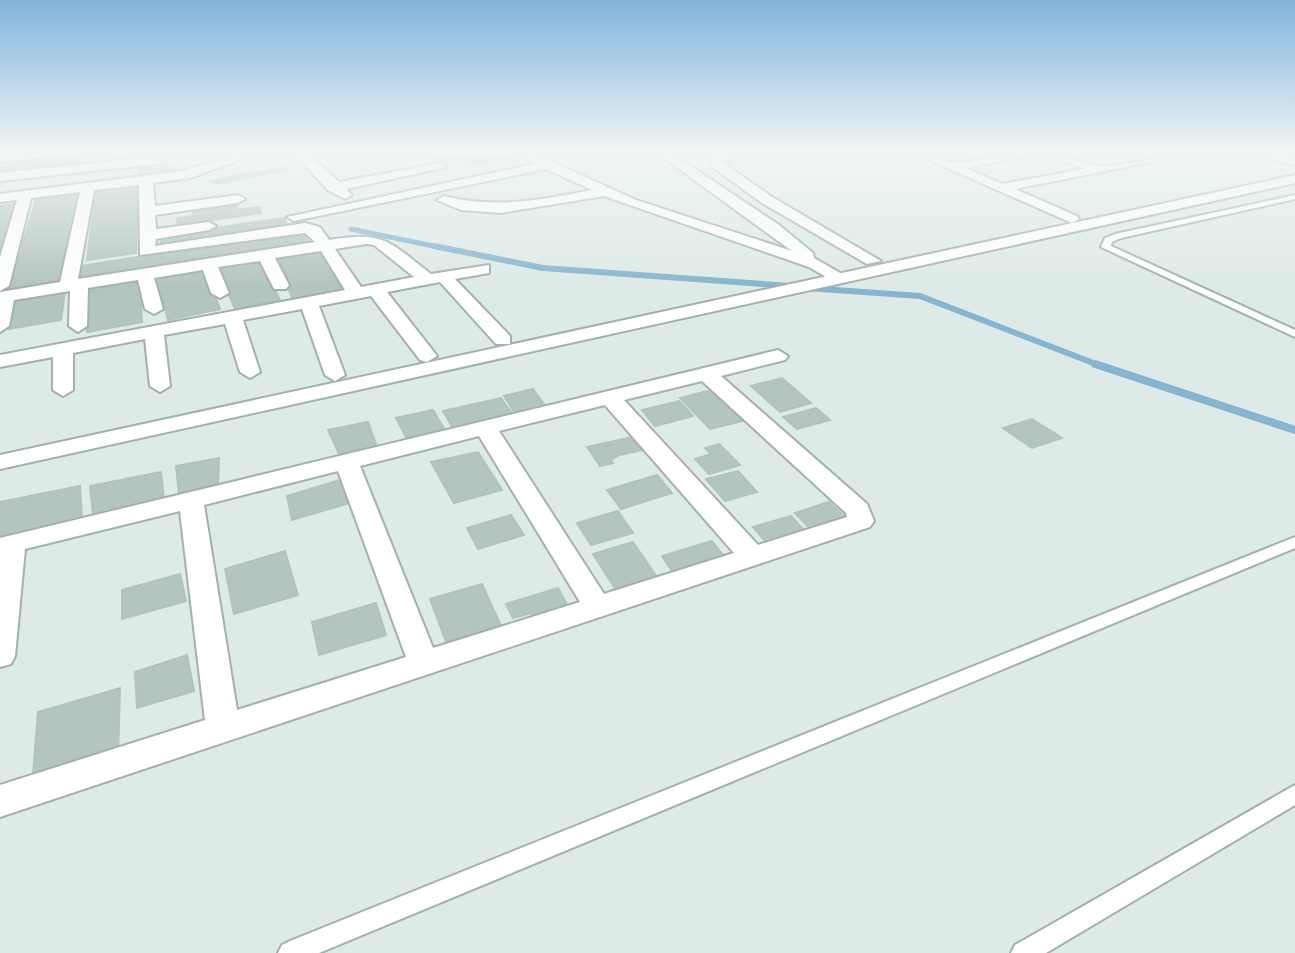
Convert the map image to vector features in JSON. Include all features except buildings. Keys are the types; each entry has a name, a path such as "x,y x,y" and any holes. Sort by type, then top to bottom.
{"street":[{"path":"0,326 2,293 25,197"},
{"path":"78,326 74,284 87,197"},
{"path":"147,197 149,235 290,214 315,230 356,293"},
{"path":"147,205 175,197"},
{"path":"348,197 357,204"},
{"path":"299,222 389,197"},
{"path":"377,213 458,197"},
{"path":"444,200 463,208 499,207 566,197"},
{"path":"618,197 826,273 1203,197"},
{"path":"724,197 772,227 826,273"},
{"path":"763,197 873,261"},
{"path":"1023,197 1072,219"},
{"path":"0,462 756,291 873,261 1172,197"},
{"path":"147,205 238,199"},
{"path":"2,293 145,275 366,239 379,242 435,278 503,340"},
{"path":"265,255 280,285"},
{"path":"209,264 220,293"},
{"path":"0,361 483,269"},
{"path":"145,275 154,309"},
{"path":"375,289 427,356"},
{"path":"0,447 503,340 756,291"},
{"path":"309,303 335,375"},
{"path":"233,318 250,372"},
{"path":"154,332 160,386"},
{"path":"63,349 63,390"},
{"path":"0,656 6,546 778,356"},
{"path":"0,801 853,526 862,515 707,375"},
{"path":"610,398 754,558"},
{"path":"486,429 598,608"},
{"path":"347,463 424,665"},
{"path":"191,501 223,729"}],"lane":[{"path":"1293,197 1118,236 1108,240 1106,247 1295,334"},
{"path":"290,953 1295,542"},
{"path":"1023,953 1295,794"}],"waterway":[{"path":"351,229 443,248"},
{"path":"434,246 543,268 790,286"},
{"path":"807,288 920,296 1101,366"},
{"path":"1095,364 1101,366"},
{"path":"1101,366 1295,430"}]}
